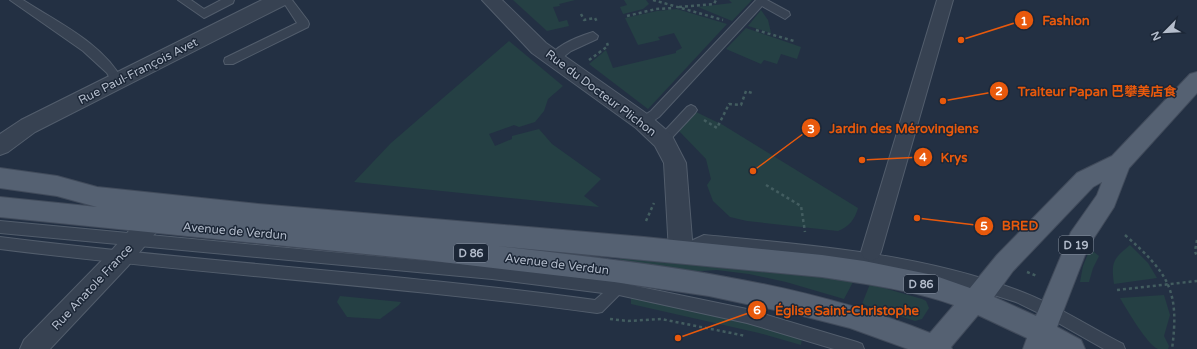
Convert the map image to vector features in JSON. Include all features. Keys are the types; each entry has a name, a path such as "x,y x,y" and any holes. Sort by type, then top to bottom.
{"main road":[{"name":"D 19","path":"935,348 981,294 1005,262 1048,220 1085,180 1120,163 1197,80"},
{"name":"D 19","path":"1043,331 1060,284 1079,240 1106,200 1120,163"},
{"name":"Avenue de Verdun","path":"0,178 57,186 97,197 227,211 680,252 822,266 864,272 981,294 1043,331"},
{"name":"Avenue de Verdun","path":"0,207 143,231 487,255 726,287 842,314 935,348"},
{"name":"D 86","path":"1043,331 1072,349"}],"street":[{"name":"Rue Paul-François Avet","path":"0,146 28,126 278,0"},
{"name":"Rue du Docteur Plichon","path":"491,0 539,48 643,122 663,140 675,163 680,252"},
{"path":"871,252 945,0"},
{"name":"Rue Anatole France","path":"33,349 120,258 143,231"}],"lane":[{"path":"15,0 96,54 113,71 117,81"},
{"path":"182,0 204,14 228,0"},
{"path":"229,61 304,24 287,0"},
{"path":"643,122 655,114 761,1 785,15"},
{"path":"554,58 567,48 593,36"},
{"path":"663,140 691,110"},
{"name":"Avenue de Verdun","path":"0,227 143,231 617,288 747,316 857,349"},
{"path":"0,243 120,258 488,292 597,307 617,288 649,276"},
{"path":"1043,331 1118,349"}],"path":[{"path":"627,16 656,8 714,4 716,0"},
{"path":"702,118 717,128 729,104 740,105 746,91 752,93"},
{"path":"766,185 801,206 805,232"},
{"path":"1126,235 1150,257 1169,284 1174,310 1175,326 1172,349"},
{"path":"1197,240 1195,251 1197,257"},
{"path":"1027,272 1037,276"},
{"path":"1117,290 1197,281"}],"green space":[{"path":"513,0 575,0 553,7 559,22 567,20 569,26 547,31"},
{"path":"624,0 646,0 649,4 643,9 623,14 620,7 627,5"},
{"path":"729,0 752,0 732,21 698,7 732,3"},
{"path":"677,9 727,24 648,109 589,64 606,50 613,68 676,53 676,51 682,48 674,33 658,37 660,40 638,45 625,18 657,11"},
{"path":"761,10 768,20 771,33 748,26"},
{"path":"746,28 801,47 797,59 781,54 777,64 764,60 761,64 726,49"},
{"path":"509,41 563,86 548,99 544,111 535,122 519,127 514,125 489,134 495,146 512,139 512,136 539,129 552,144 601,179 584,196 599,207 354,182 391,143"},
{"path":"696,112 723,125 858,208 853,219 848,225 838,231 747,221 730,217 713,201 707,185 711,179 706,159 679,131"},
{"path":"1130,245 1148,263 1157,278 1114,284 1114,262"},
{"path":"1090,249 1099,256 1093,268 1089,282 1080,282 1083,266"},
{"path":"620,258 805,275 853,282 844,299 786,282 749,274 717,270 686,272 620,261"},
{"path":"870,284 922,299 926,301 929,308 922,319 915,321 862,304"},
{"path":"1164,295 1170,315 1164,336 1169,346 1168,349 1158,349 1143,334 1120,298"},
{"path":"340,296 401,302 380,319 347,317 337,302"},
{"path":"631,297 689,309 802,337 801,345 759,333 631,304"}],"place":[{"name":"Fashion","path":"961,40"},
{"name":"Traiteur Papan 巴攀美店食","path":"943,101"},
{"name":"Krys","path":"862,160"},
{"name":"Jardin des Mérovingiens","path":"753,171"},
{"name":"BRED","path":"917,218"},
{"name":"Église Saint-Christophe","path":"678,338"}]}
